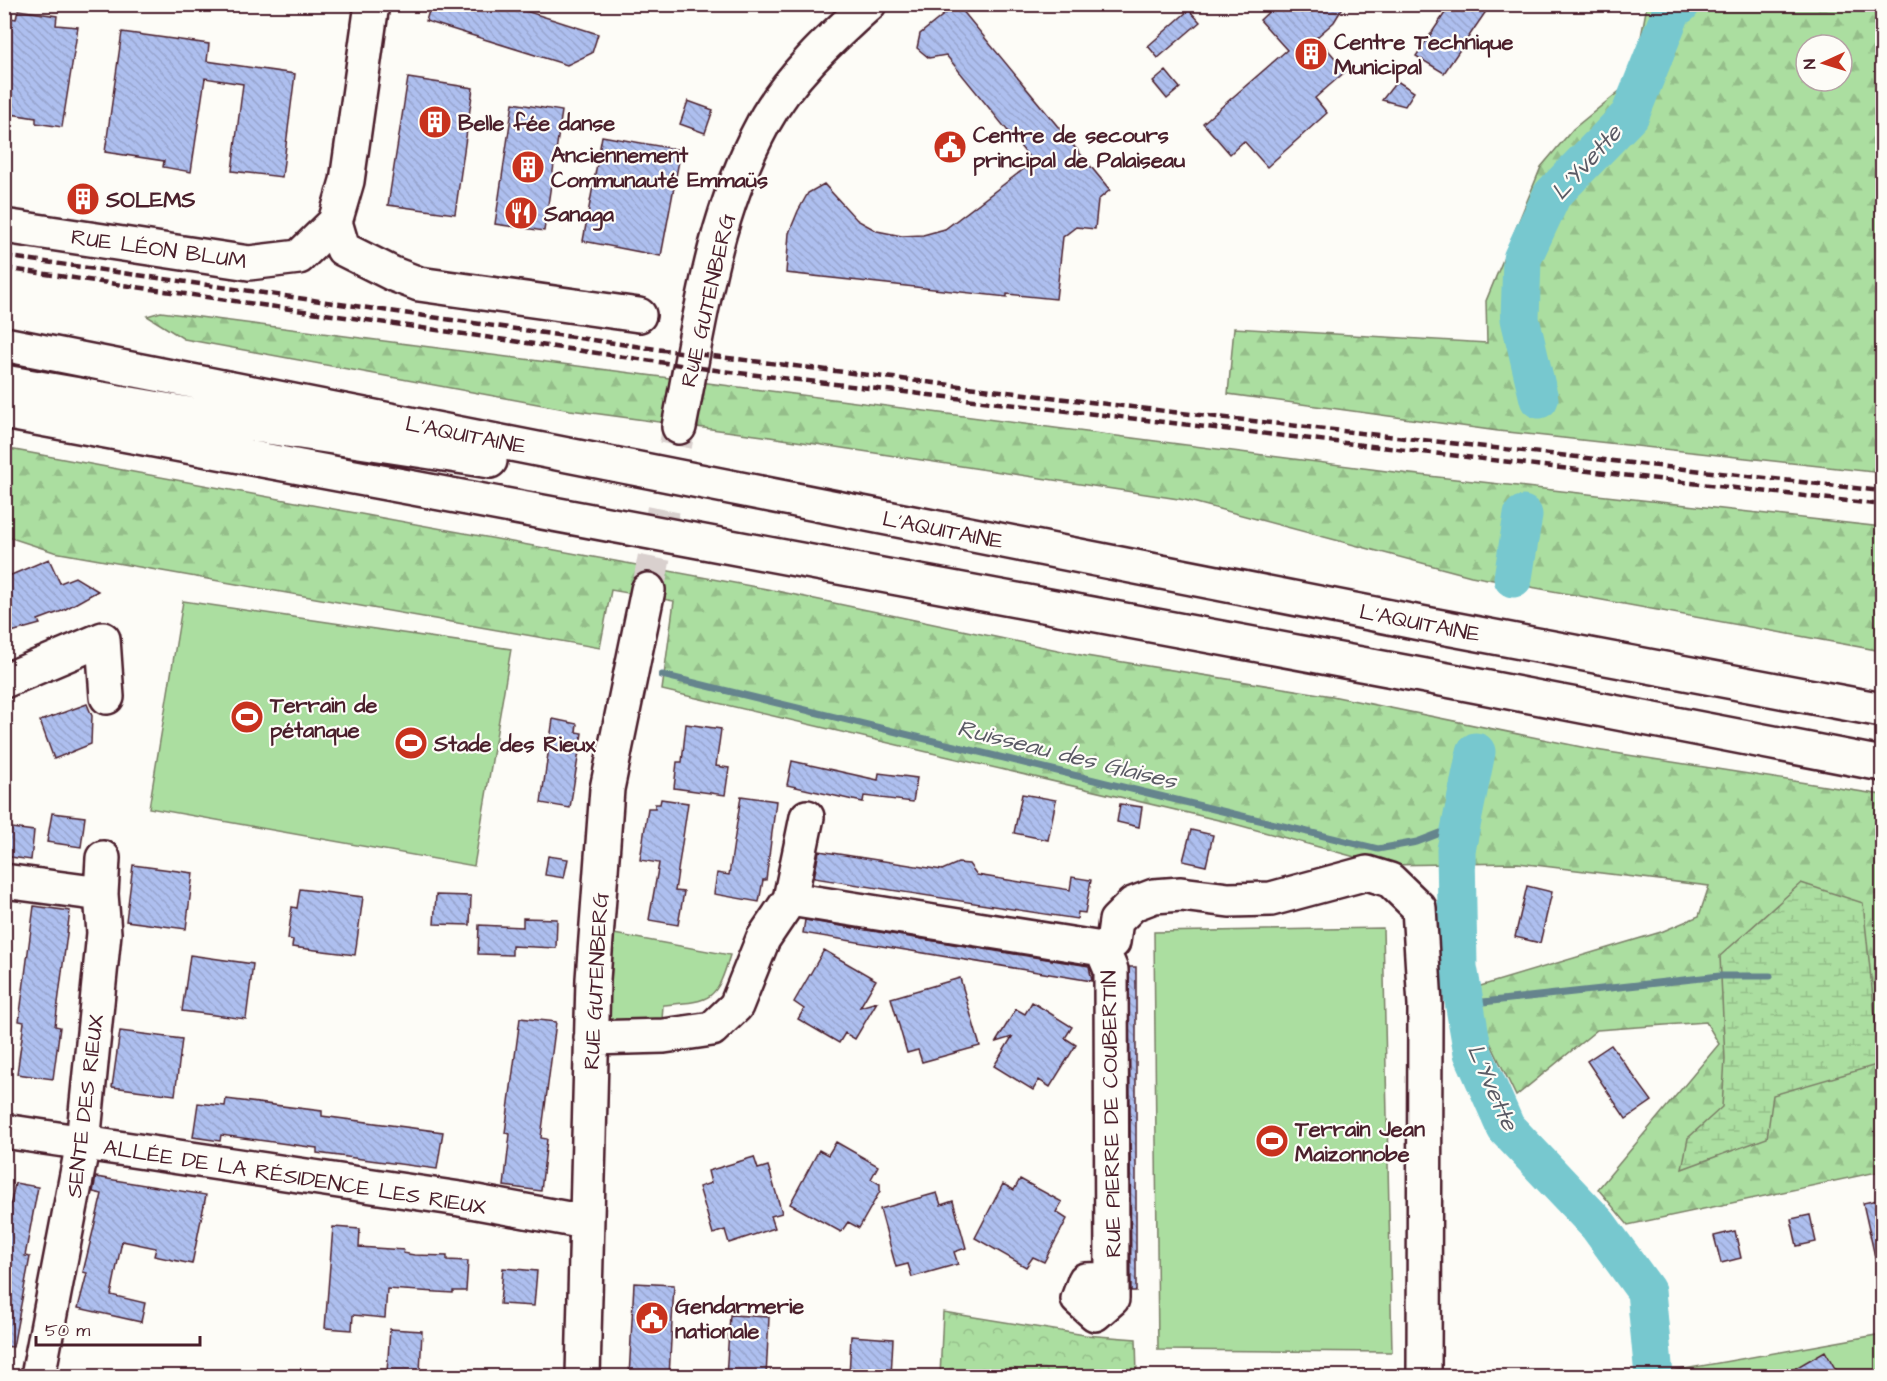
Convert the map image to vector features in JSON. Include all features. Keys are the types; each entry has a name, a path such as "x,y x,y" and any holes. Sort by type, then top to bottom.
{"main road":[{"name":"RUE LÉON BLUM","path":"4,226 249,263 299,257 335,222 347,181 372,4"},
{"name":"RUE GUTENBERG","path":"679,428 699,314 721,225 763,123 788,87 831,38 868,4"},
{"path":"335,222 343,249 419,284 639,315"},
{"name":"L'AQUITAINE","path":"4,344 1415,622 1882,710"},
{"path":"4,382 223,420 676,490 732,487"},
{"path":"4,412 1447,680 1882,764"},
{"name":"RUE GUTENBERG","path":"583,1377 591,1038 607,789 648,590"},
{"path":"4,681 103,639 107,697"},
{"path":"591,1038 664,1036 712,1029 736,1006 763,939 790,899 807,817"},
{"name":"SENTE DES RIEUX","path":"38,1377 83,1143 104,933 101,894 103,858"},
{"name":"RUE PIERRE DE COUBERTIN","path":"790,899 1102,950 1113,942 1116,921 1133,904 1154,896 1181,894 1229,900 1271,899 1367,873 1390,880 1419,908 1425,1005 1424,1377"},
{"path":"4,881 101,894"},
{"name":"RUE PIERRE DE COUBERTIN","path":"1102,950 1112,970 1112,1280"},
{"name":"ALLÉE DE LA RÉSIDENCE LES RIEUX","path":"4,1131 460,1199 585,1222"}],"green space":[{"path":"1647,5 1882,5 1882,473 1498,431 1228,394 1234,328 1487,343 1486,301 1541,167 1573,129 1633,80"},
{"path":"161,312 1402,473 1882,527 1882,651 1471,576 1185,500 763,436 570,410 184,339 147,316"},
{"path":"4,448 772,590 1086,656 1332,696 1596,750 1882,795 1882,1171 1628,1225 1598,1189 1719,1044 1706,1022 1597,1030 1516,1096 1488,1038 1477,987 1661,932 1699,916 1709,886 1518,863 1384,865 1231,823 662,690 674,601 611,590 600,648 54,552 5,536"},
{"path":"183,601 511,649 474,866 149,808"},
{"path":"1801,883 1863,903 1880,1064 1773,1095 1767,1138 1682,1169 1688,1138 1722,1107 1725,1059 1720,956"},
{"name":"Terrain Jean Maizonnobe","path":"1383,928 1392,1352 1158,1350 1154,932"},
{"path":"614,934 730,955 720,982 709,996 692,1002 663,1005 662,1021 608,1026"},
{"path":"943,1312 1085,1335 1136,1339 1137,1376 940,1376"},
{"path":"1882,1334 1882,1376 1657,1376 1656,1374"}],"building":[{"path":"431,4 504,4 598,34 592,53 567,65 426,21"},
{"path":"957,4 1110,190 1098,200 1095,229 1076,227 1063,237 1056,299 1007,294 1007,297 786,273 789,233 798,211 808,193 824,184 857,220 877,231 902,236 923,235 945,229 1033,162 946,55 929,58 917,48 920,34"},
{"path":"1277,4 1345,4 1334,22 1317,37 1346,71 1315,98 1327,113 1267,167 1244,141 1230,154 1203,123 1287,50 1260,20"},
{"path":"1451,4 1491,4 1444,73 1416,56"},
{"path":"18,10 57,16 56,25 78,27 62,127 36,123 36,118 4,113 4,17 16,19"},
{"path":"1189,10 1200,22 1158,58 1148,46"},
{"path":"122,32 209,44 207,61 295,74 282,177 232,171 243,84 205,78 191,172 163,167 164,161 105,152"},
{"path":"1166,71 1180,88 1167,99 1153,82"},
{"name":"Belle fée danse","path":"408,78 473,88 455,214 388,205"},
{"path":"1397,81 1414,92 1405,106 1382,100"},
{"path":"688,101 713,110 705,133 680,124"},
{"name":"Anciennement Communauté Emmaüs","path":"513,103 562,111 544,231 495,224"},
{"path":"602,136 681,150 661,256 583,241"},
{"path":"49,559 60,583 75,577 98,591 62,611 38,620 40,624 4,634 4,578"},
{"path":"87,704 92,716 91,744 54,759 40,721"},
{"path":"553,719 577,724 576,732 582,733 570,808 541,803"},
{"path":"686,724 721,729 716,766 729,768 725,795 674,788 677,762 682,762"},
{"path":"792,761 878,780 879,773 917,778 913,802 864,796 863,802 787,785"},
{"path":"1022,794 1056,800 1048,840 1014,833"},
{"path":"741,796 776,801 766,880 763,880 759,902 714,894 717,873 729,875"},
{"path":"661,799 688,803 675,891 684,892 678,925 649,920 659,863 640,860 648,808 655,808 655,804 660,804"},
{"path":"1120,804 1142,807 1139,827 1117,822"},
{"path":"52,813 85,817 81,847 47,842"},
{"path":"4,827 34,831 31,860 4,856"},
{"path":"1191,830 1213,835 1206,866 1183,861"},
{"path":"819,851 942,870 958,863 969,864 977,875 1070,890 1072,877 1091,880 1085,913 1078,912 1077,919 814,878"},
{"path":"548,856 568,859 564,878 545,875"},
{"path":"133,865 193,873 186,929 126,921"},
{"path":"1527,886 1552,892 1540,943 1515,937"},
{"path":"300,889 363,897 355,955 292,947 293,940 288,939 292,907 297,908"},
{"path":"436,895 471,896 470,925 434,924"},
{"path":"34,906 70,911 55,1026 60,1027 53,1079 17,1074 24,1022 19,1021"},
{"path":"523,918 557,919 556,948 512,946 512,955 478,954 479,925 523,927"},
{"path":"805,920 1089,966 1092,981 803,933"},
{"path":"824,950 876,980 860,1007 877,1002 855,1039 845,1033 839,1043 798,1019 804,1009 794,1002"},
{"path":"190,955 253,964 246,1019 182,1011"},
{"path":"1129,967 1136,967 1136,1291 1131,1291"},
{"path":"960,978 980,1046 922,1062 918,1050 907,1053 891,998"},
{"path":"1032,1002 1072,1027 1065,1038 1076,1045 1050,1087 1039,1080 1033,1090 994,1066 1012,1037 996,1042 1016,1009 1025,1014"},
{"path":"520,1018 556,1022 541,1138 547,1139 541,1191 504,1186 510,1134 505,1133"},
{"path":"120,1031 182,1039 175,1095 112,1087"},
{"path":"1611,1045 1652,1101 1626,1119 1587,1061"},
{"path":"226,1099 322,1111 322,1116 443,1132 437,1169 317,1153 317,1148 221,1135 220,1141 193,1137 198,1103 225,1106"},
{"path":"836,1142 878,1166 871,1179 880,1184 880,1191 859,1228 848,1222 841,1232 790,1204 819,1150 828,1155"},
{"path":"754,1157 758,1169 768,1166 782,1213 771,1216 775,1228 729,1243 725,1230 713,1234 699,1187 711,1183 708,1171"},
{"path":"96,1177 206,1195 192,1264 154,1256 156,1248 122,1241 111,1295 145,1303 141,1322 78,1308 87,1273 83,1272 102,1194 93,1192"},
{"path":"1020,1179 1062,1202 1056,1212 1067,1219 1044,1262 1033,1257 1026,1267 975,1238 1003,1184 1014,1190"},
{"path":"15,1183 38,1187 25,1256 30,1257 13,1347 4,1346 4,1207 10,1207"},
{"path":"937,1193 941,1205 953,1201 966,1248 954,1252 958,1264 912,1277 908,1264 896,1267 880,1209"},
{"path":"1882,1199 1882,1256 1875,1257 1863,1203"},
{"path":"1810,1215 1816,1242 1797,1246 1791,1219"},
{"path":"333,1227 360,1229 359,1247 404,1250 403,1253 414,1255 447,1256 447,1260 468,1261 466,1291 453,1291 453,1293 387,1289 385,1318 353,1315 352,1330 325,1328"},
{"path":"1735,1231 1741,1258 1721,1263 1714,1236"},
{"path":"503,1268 537,1271 534,1306 500,1304"},
{"name":"Gendarmerie nationale","path":"634,1283 674,1285 669,1377 629,1377"},
{"path":"730,1315 769,1317 766,1377 726,1377"},
{"path":"390,1329 422,1331 420,1373 387,1372"},
{"path":"851,1336 893,1339 891,1377 849,1377"},
{"path":"1825,1351 1840,1377 1780,1377"}],"waterway":[{"name":"L'Yvette","path":"1539,399 1520,319 1522,259 1552,195 1630,115 1672,10 1681,4"},
{"name":"L'Yvette","path":"1513,578 1523,515"},
{"name":"Ruisseau des Glaises","path":"662,675 1378,849 1417,842 1461,825"},
{"name":"L'Yvette","path":"1476,752 1456,850 1458,967 1473,1053 1506,1128 1598,1225 1646,1291 1654,1376"},
{"path":"1465,1004 1720,976 1770,976"}],"tunnel":[{"path":"648,590 679,427"}],"railway":[{"path":"4,256 663,350 1181,413 1882,491"},
{"path":"4,268 722,371 1882,505"}],"place":[{"name":"Centre Technique Municipal","path":"1311,54"},
{"name":"Belle fée danse","path":"435,122"},
{"name":"Centre de secours principal de Palaiseau","path":"950,147"},
{"name":"Anciennement Communauté Emmaüs","path":"528,167"},
{"name":"SOLEMS","path":"83,199"},
{"name":"Sanaga","path":"521,213"},
{"name":"Terrain de pétanque","path":"247,717"},
{"name":"Stade des Rieux","path":"411,743"},
{"name":"Terrain Jean Maizonnobe","path":"1272,1141"},
{"name":"Gendarmerie nationale","path":"652,1318"}]}
